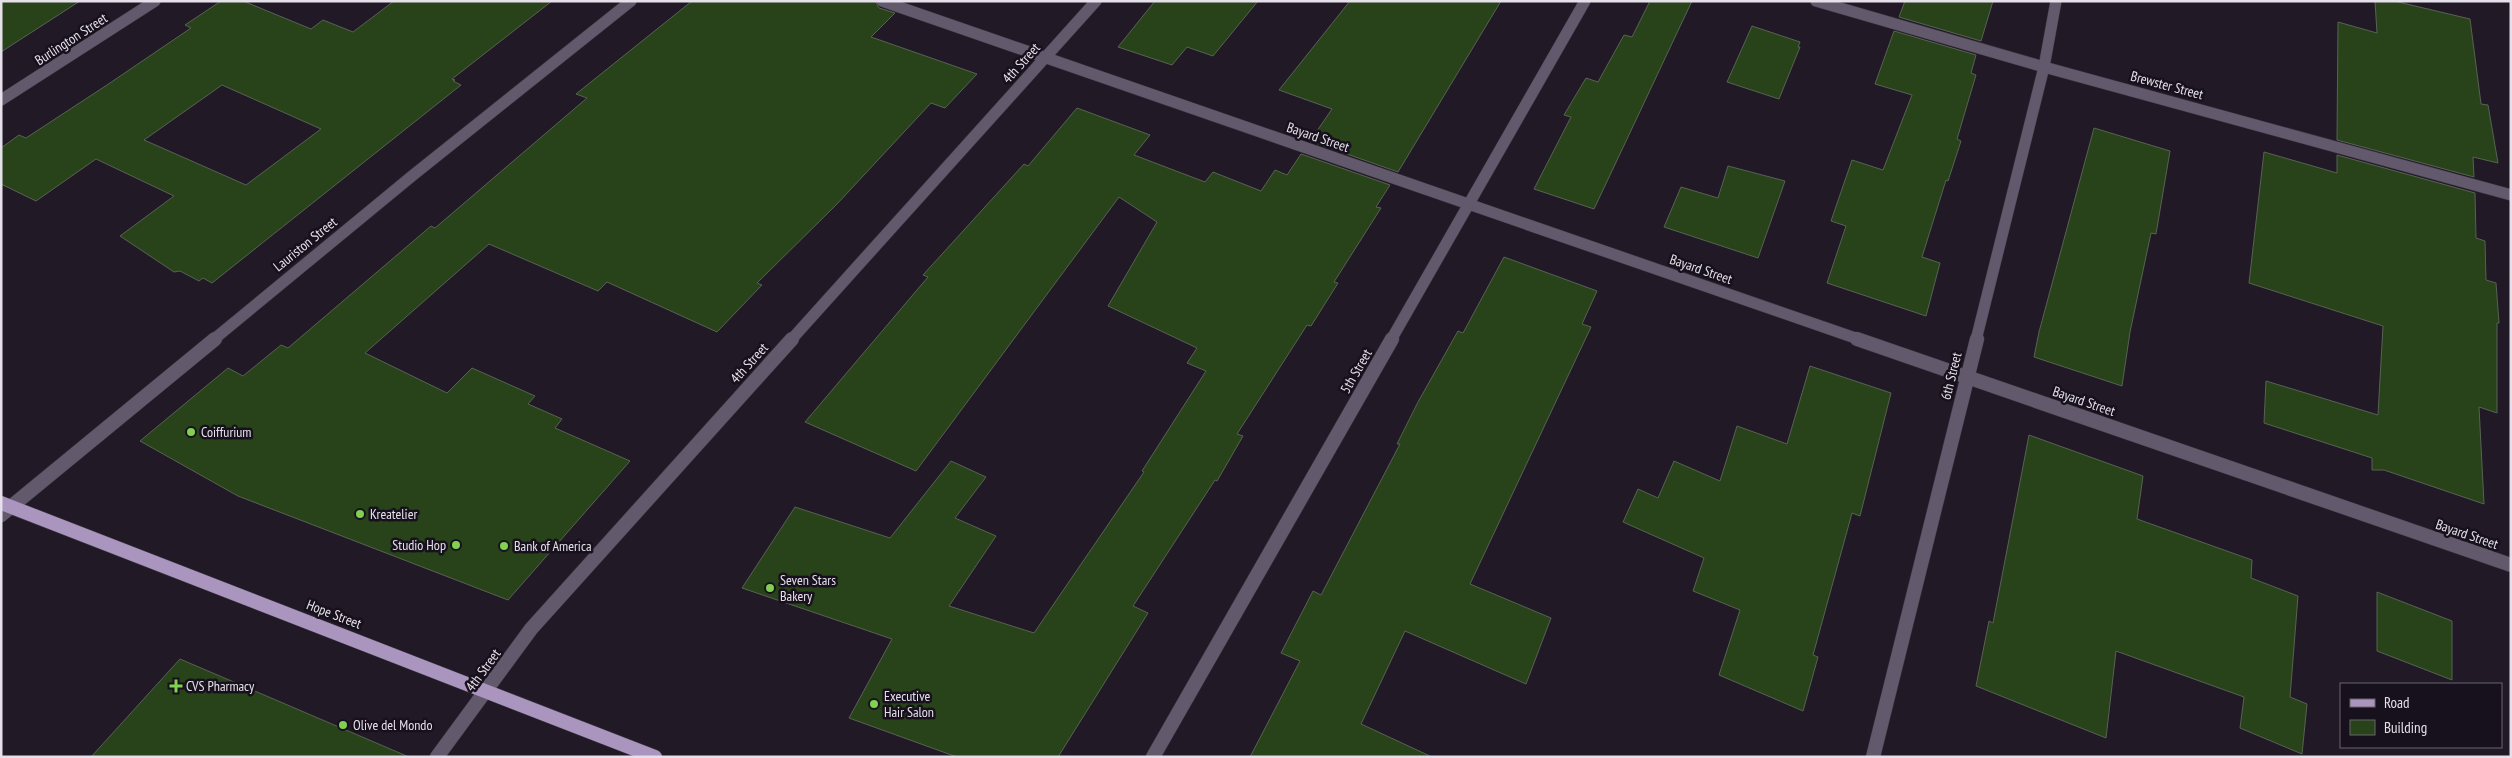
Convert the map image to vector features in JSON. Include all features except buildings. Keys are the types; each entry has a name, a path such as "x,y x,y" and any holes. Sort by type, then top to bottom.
{"main road":[{"name":"Hope Street","path":"4,508 487,690 655,757"}],"street":[{"name":"Burlington Street","path":"1,100 156,1"},
{"name":"Lauriston Street","path":"4,508 412,176 631,1"},
{"name":"Bayard Street","path":"882,1 2511,565"},
{"name":"4th Street","path":"437,757 537,622 1046,59 1096,1"},
{"name":"5th Street","path":"1153,757 1585,1"},
{"name":"Brewster Street","path":"1816,1 2044,67 2511,195"},
{"name":"6th Street","path":"1873,757 2044,67 2056,1"}],"place":[{"name":"Coiffurium","path":"191,432"},
{"name":"Kreatelier","path":"360,514"},
{"name":"Studio Hop","path":"456,545"},
{"name":"Bank of America","path":"504,546"},
{"name":"Seven Stars Bakery","path":"770,588"},
{"name":"CVS Pharmacy","path":"176,686"},
{"name":"Executive Hair Salon","path":"874,704"},
{"name":"Olive del Mondo","path":"343,725"}]}
